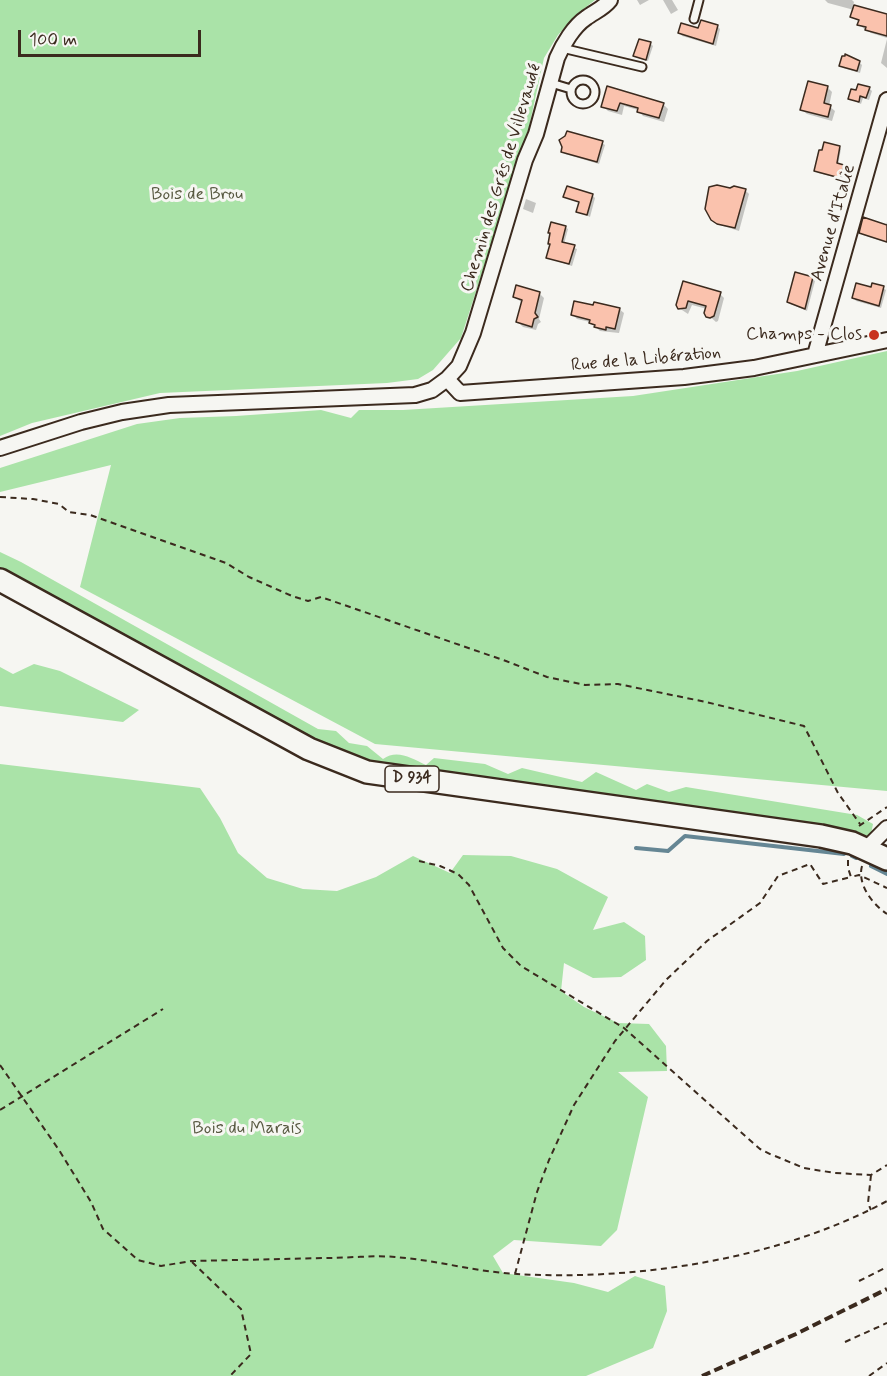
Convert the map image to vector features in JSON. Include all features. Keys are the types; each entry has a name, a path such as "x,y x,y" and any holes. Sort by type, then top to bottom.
{"main road":[{"name":"D 934","path":"0,580 309,749 367,772 821,836 877,851 887,859"}],"street":[{"name":"Chemin des Grés de Villevaudé","path":"447,379 459,366 473,333 525,160 536,134 562,48 584,20 607,5 610,0"},
{"name":"Avenue d'Italie","path":"815,355 887,100"},
{"name":"Rue de la Libération","path":"447,379 460,393 684,377 754,368 887,340"},
{"path":"0,448 81,422 122,412 169,405 415,395 432,390 447,379"},
{"path":"877,851 887,828"}],"lane":[{"path":"694,19 699,0"},
{"path":"562,48 642,67"},
{"path":"551,83 571,88"}],"path":[{"path":"0,497 33,499 58,504 69,512 90,515 226,563 249,577 292,597 308,601 321,597 547,677 585,685 618,684 706,702 804,726 838,793 860,824 887,807"},
{"path":"419,861 440,866 458,874 469,885 503,948 521,966 624,1028 760,1149 773,1156 817,1171 871,1175 887,1165"},
{"path":"515,1274 537,1192 561,1132 592,1077 624,1028 686,960 707,941 760,903 778,876 810,864 823,884 851,877"},
{"path":"887,888 860,875 864,889 887,914"},
{"path":"0,1110 163,1009"},
{"path":"0,1065 64,1159 91,1202 103,1229 138,1260 161,1266 191,1261 394,1257 515,1274 596,1274 711,1261 793,1241 855,1218 887,1201"},
{"path":"871,1175 868,1203 871,1210"},
{"path":"191,1261 241,1309 251,1354 230,1376"},
{"path":"859,1281 887,1267"},
{"path":"845,1342 887,1323"},
{"path":"868,1376 887,1363"}],"green space":[{"name":"Bois de Brou","path":"0,0 595,0 576,15 558,35 544,58 529,127 461,338 433,370 418,379 387,383 160,393 32,423 0,436"},
{"path":"887,351 887,791 375,744 80,587 111,465 0,492 0,468 137,424 180,418 321,410 351,418 359,410 403,410 633,396 797,371"},
{"path":"0,552 318,729 336,731 349,743 367,746 383,759 399,755 426,765 434,758 485,764 508,774 522,768 582,782 596,772 636,790 647,784 669,792 686,787 857,815 873,824 871,834 859,838 394,770 335,752 0,571"},
{"path":"34,664 60,671 139,710 123,722 0,706 0,667 13,674"},
{"name":"Bois du Marais","path":"0,764 200,788 220,818 238,853 267,878 303,889 337,891 376,877 413,856 450,873 463,855 511,856 557,869 608,897 593,930 624,922 645,936 646,960 621,977 593,978 564,963 561,991 584,1007 618,1023 649,1024 666,1046 667,1071 618,1072 648,1097 617,1230 601,1246 514,1240 493,1256 503,1273 574,1283 608,1292 635,1276 665,1286 667,1311 653,1348 586,1376 0,1376"}],"building":[{"path":"854,5 887,14 887,36 865,30 866,27 857,25 859,20 850,17"},
{"path":"701,20 718,25 713,44 678,33 681,23 698,28"},
{"path":"639,39 651,42 646,60 633,56"},
{"path":"845,54 860,61 857,71 839,66"},
{"path":"808,81 828,86 824,103 831,105 828,117 800,110"},
{"path":"858,84 870,87 866,98 860,96 859,102 848,99 851,89 856,90"},
{"path":"607,86 664,103 659,118 637,112 638,108 620,103 617,111 601,107"},
{"path":"567,131 603,141 597,162 561,152 562,147 559,140 565,136"},
{"path":"824,142 840,146 837,163 844,165 840,178 814,171 819,150 822,150"},
{"path":"717,185 746,189 735,228 717,224 711,220 705,209 709,187"},
{"path":"567,186 593,194 587,215 576,212 579,202 563,197"},
{"path":"863,217 887,225 887,242 859,233"},
{"path":"551,222 566,226 562,242 575,245 569,264 546,258 550,244 548,244 550,233 548,233"},
{"path":"795,272 813,277 805,309 787,302"},
{"path":"683,281 721,292 714,316 706,317 704,313 706,306 688,301 686,308 678,309 676,305"},
{"path":"856,283 871,287 872,283 884,286 879,306 852,298"},
{"path":"516,285 540,292 535,313 538,317 534,319 532,327 516,322 522,300 513,297"},
{"path":"574,301 593,305 594,302 620,308 615,329 606,327 606,330 594,327 595,325 589,323 590,320 571,315"}],"waterway":[{"path":"636,848 668,851 685,836 844,854"},
{"path":"852,856 856,858"},
{"path":"871,866 887,874"}],"railway":[{"path":"702,1376 796,1334 887,1289"}],"place":[{"name":"Champs - Clos","path":"874,335"}]}
